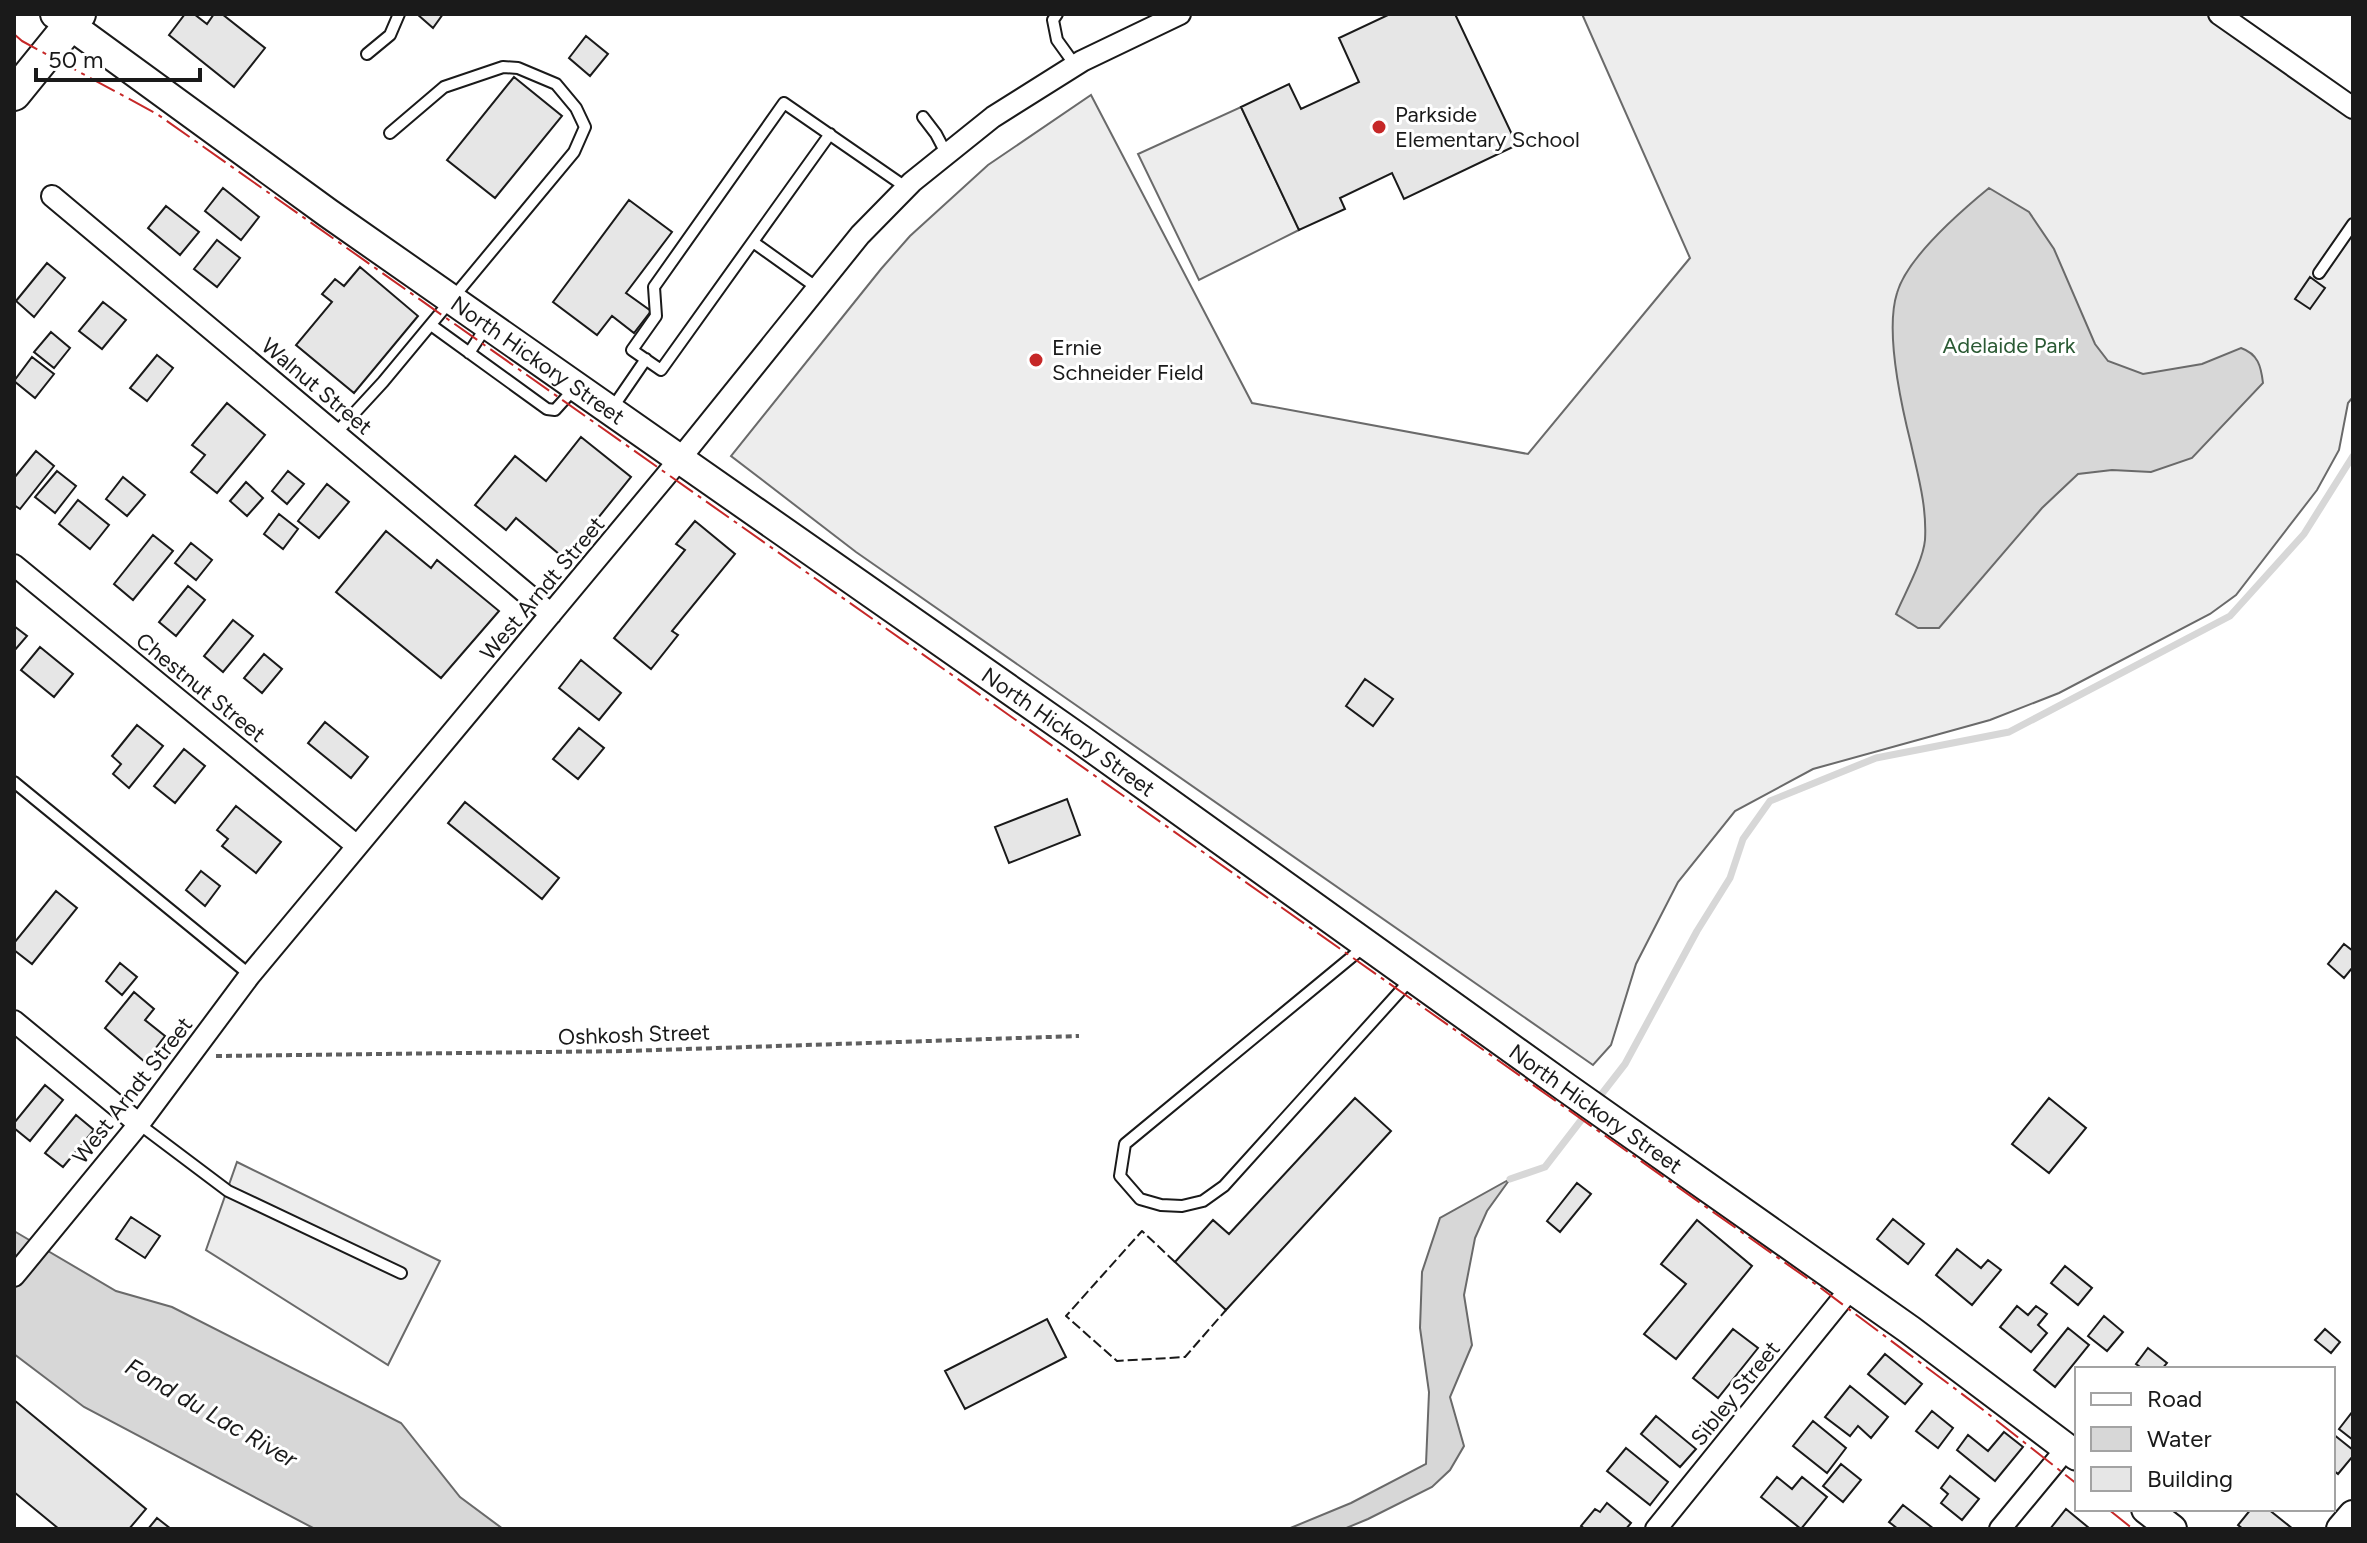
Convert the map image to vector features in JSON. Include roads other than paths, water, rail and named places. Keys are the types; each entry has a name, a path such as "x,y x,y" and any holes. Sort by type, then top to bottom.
{"main road":[{"path":"14,94 68,18"}],"street":[{"name":"West Arndt Street","path":"14,1276 139,1124 250,975 679,460 860,235 946,153 1006,108 1075,65 1180,14"},
{"path":"2219,14 2353,108"},
{"name":"North Hickory Street","path":"68,18 209,129 1080,739 1851,1288 2072,1452"},
{"name":"Walnut Street","path":"52,196 551,614"},
{"name":"Chestnut Street","path":"14,565 357,846"},
{"path":"14,1021 139,1124"},
{"name":"Sibley Street","path":"1656,1529 1851,1288"},
{"path":"2000,1529 2072,1452"},
{"path":"2149,1511 2172,1529"},
{"path":"2341,1529 2353,1515"}],"lane":[{"path":"367,54 390,35 399,14"},
{"path":"1057,14 1053,20 1057,40 1075,65"},
{"path":"336,433 431,325 574,152 585,127 576,108 556,84 518,68 503,67 444,87 390,133"},
{"path":"830,134 661,370 632,350 656,316 654,287 784,103 830,134 907,188"},
{"path":"923,117 946,153"},
{"path":"2319,273 2353,224"},
{"path":"753,242 816,287"},
{"path":"431,325 547,409 555,410 576,388"},
{"path":"469,353 487,325"},
{"path":"610,411 646,359"},
{"path":"14,782 250,975"},
{"path":"1367,945 1125,1144 1120,1176 1140,1199 1161,1205 1182,1206 1203,1201 1224,1186 1412,978"},
{"path":"139,1124 228,1191 401,1273"}],"water":[{"path":"1989,188 2029,212 2054,249 2095,344 2108,361 2143,374 2202,364 2241,348 2258,361 2263,383 2192,458 2151,472 2112,470 2078,474 2042,508 1939,628 1918,628 1896,614 1921,557 1925,515 1896,368 1894,309 1903,279 1923,250"},
{"path":"1510,1179 1487,1211 1475,1238 1464,1295 1472,1345 1450,1397 1464,1446 1450,1470 1432,1487 1344,1529 1288,1529 1351,1503 1426,1464 1429,1392 1420,1328 1422,1272 1440,1218"},
{"name":"Fond du Lac River","path":"14,1231 116,1291 172,1307 401,1423 460,1497 503,1529 315,1529 84,1407 14,1354"}],"waterway":[{"path":"1597,1100 1625,1064 1697,931 1730,878 1743,839 1770,801 1876,758 2009,732 2230,616 2304,534 2353,456"},
{"path":"1510,1179 1545,1167 1589,1110"}],"place":[{"name":"Parkside Elementary School","path":"1379,127"},
{"name":"Ernie Schneider Field","path":"1036,360"}],"park label":[{"name":"Adelaide Park","path":"2009,345"}]}
